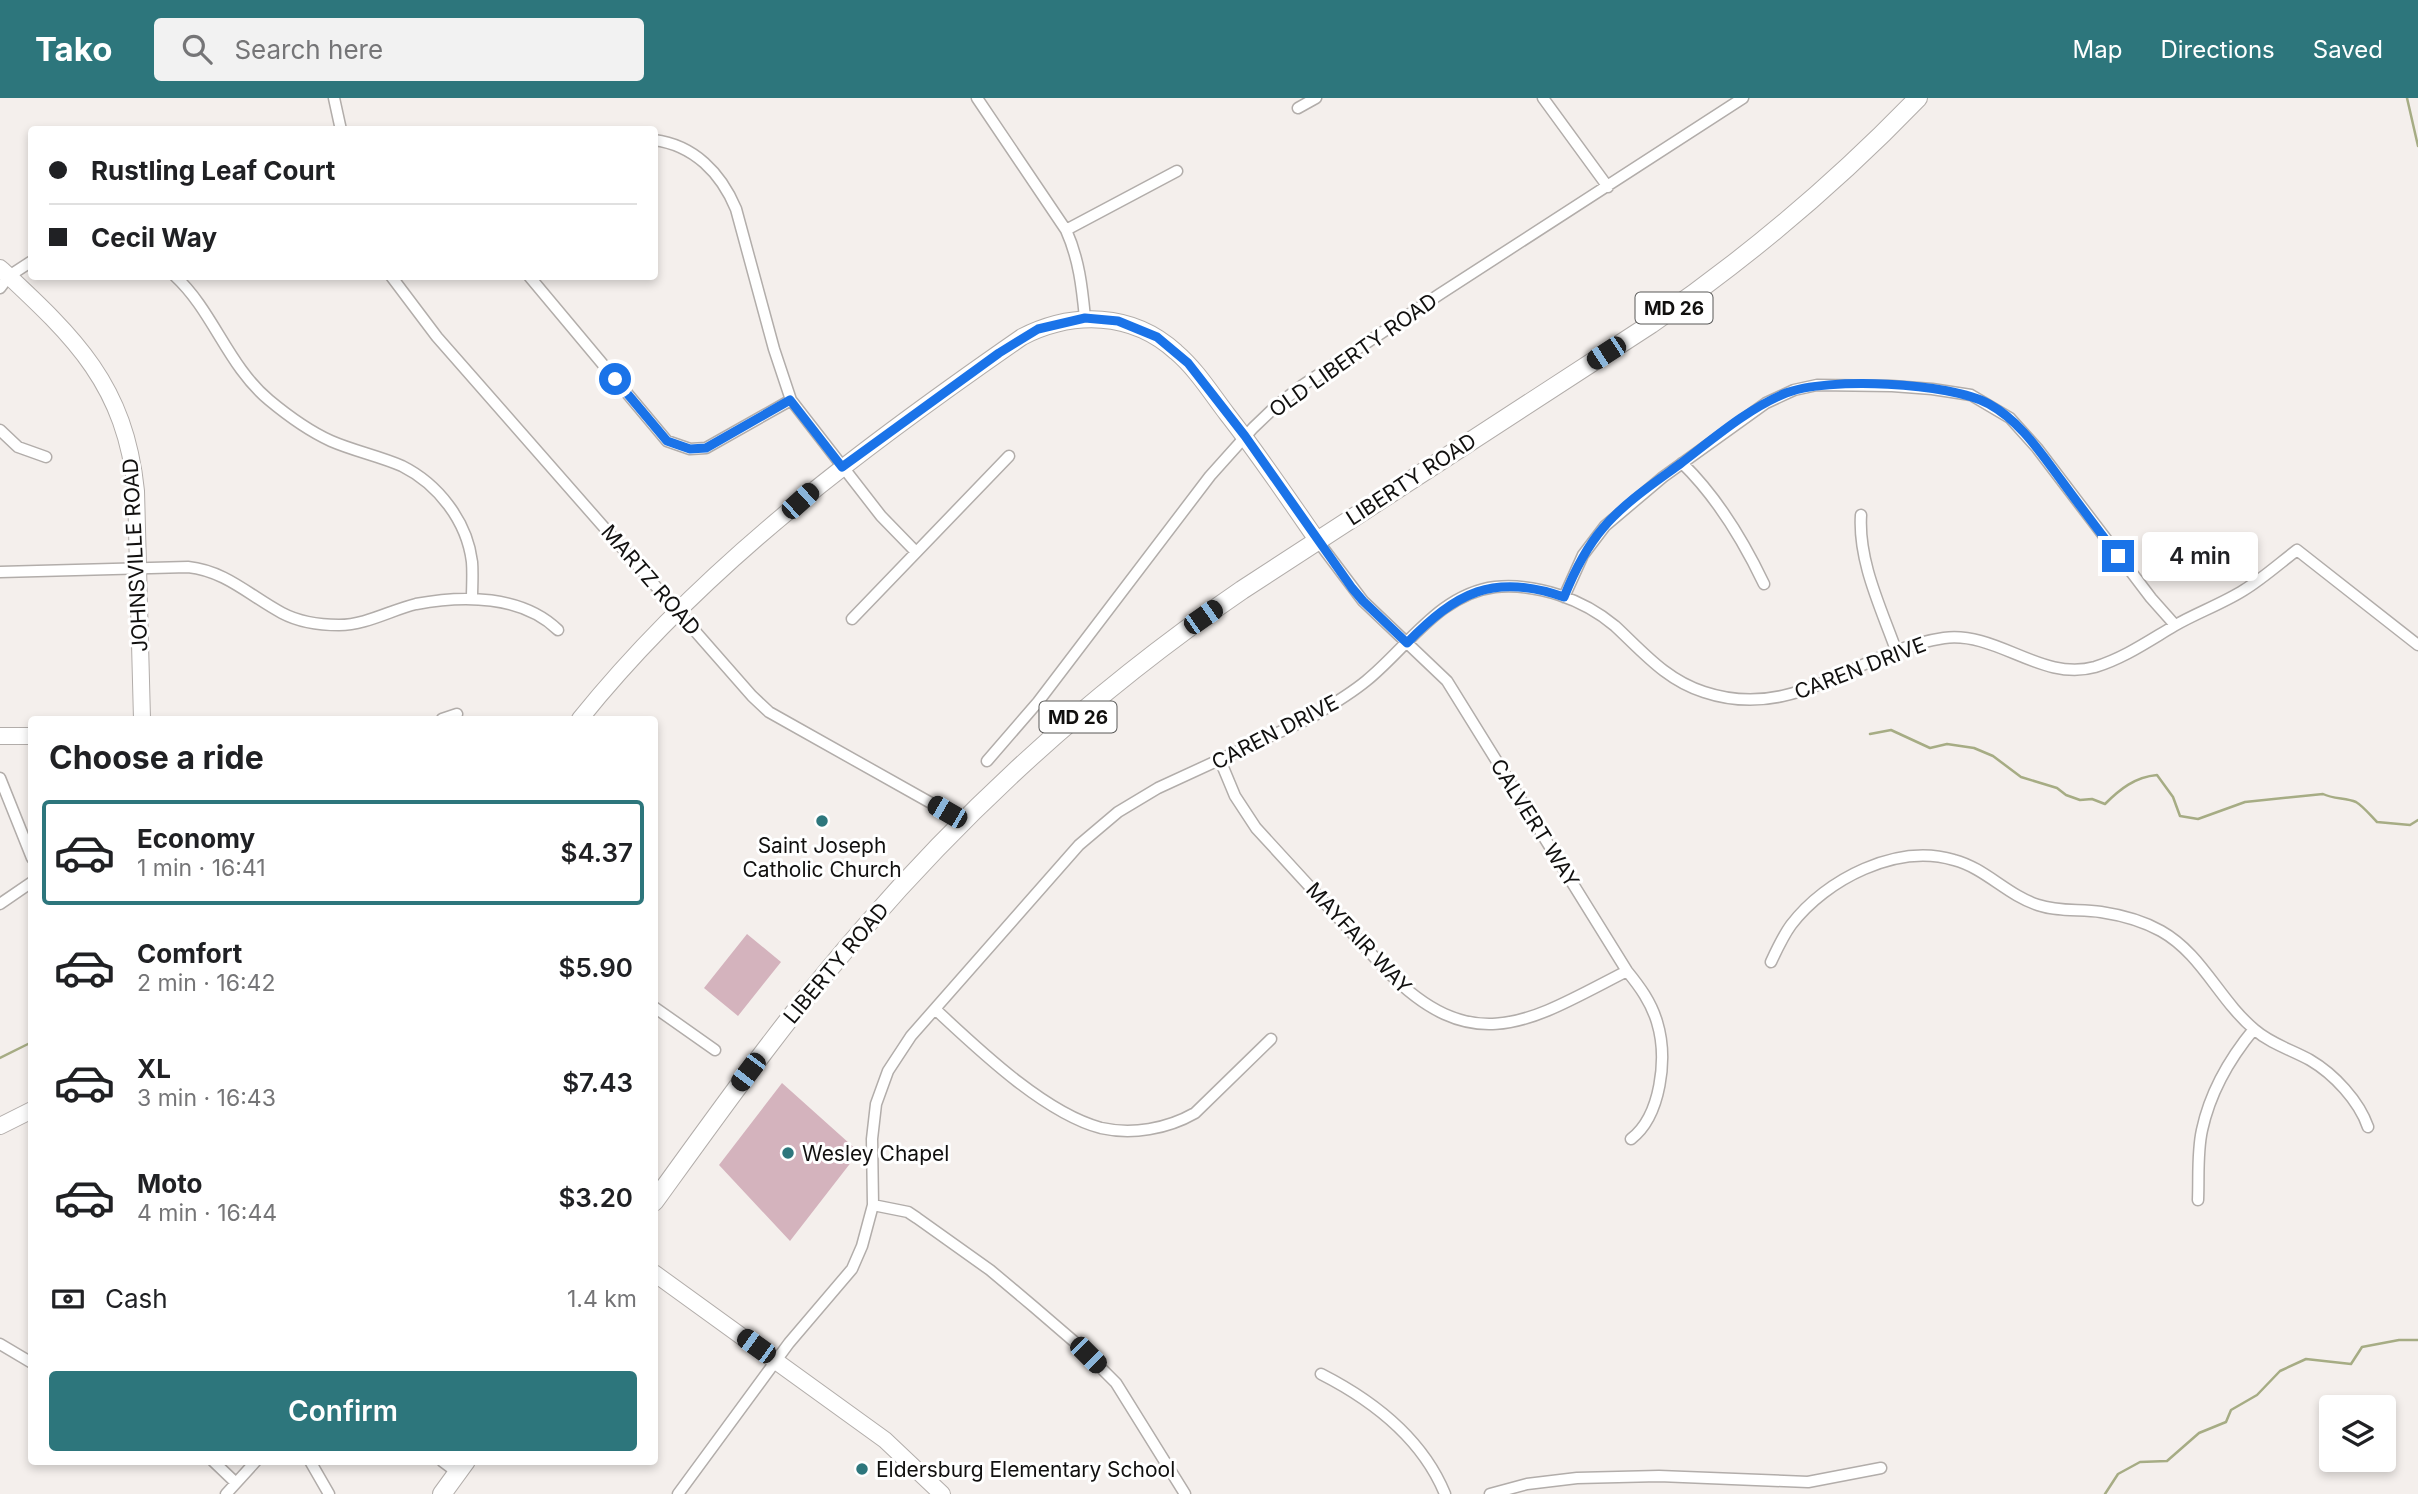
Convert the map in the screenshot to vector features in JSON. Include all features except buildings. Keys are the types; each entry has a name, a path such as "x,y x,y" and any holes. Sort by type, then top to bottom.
{"main road":[{"name":"LIBERTY ROAD","path":"658,1196 751,1068 886,903 961,825 1045,746 1153,654 1210,611 1698,291 1797,211 1864,152 1918,98"},
{"path":"442,1494 462,1467"}],"street":[{"path":"334,98 340,126"},
{"path":"977,98 1066,230 1081,273 1085,318"},
{"path":"1298,108 1316,98"},
{"path":"1543,98 1608,187"},
{"name":"OLD LIBERTY ROAD","path":"988,761 1030,713 1210,477 1245,436 1276,406 1303,385 1743,98"},
{"path":"658,141 669,142 703,161 719,175 736,209 790,400 881,516 916,552"},
{"path":"1066,230 1177,171"},
{"path":"3,278 28,263"},
{"name":"JOHNSVILLE ROAD","path":"3,278 70,336 108,391 126,437 133,461 142,716"},
{"path":"178,280 246,376 267,398 295,420 329,440 400,465 421,477 439,493 453,512 469,545 472,599"},
{"name":"MARTZ ROAD","path":"393,280 437,337 752,696 769,712 947,812 961,825"},
{"path":"532,280 667,441 690,449 706,448 790,400"},
{"path":"583,716 627,663 678,611 821,483 1022,337 1054,324 1085,318 1129,324 1167,344 1188,363 1245,436 1317,541"},
{"path":"1564,597 1579,561 1605,526 1682,463 1766,403 1804,387 1853,384 1971,395 2010,418 2037,448 2151,598 2175,625"},
{"path":"0,430 18,447 46,457"},
{"path":"852,620 1009,456"},
{"path":"1682,463 1698,478 1720,507 1741,539 1764,584"},
{"path":"1861,515 1864,552 1896,650"},
{"name":"CALVERT WAY","path":"1317,541 1363,601 1439,671 1454,691 1627,971 1642,989 1660,1034 1662,1053 1655,1102 1643,1126 1630,1139"},
{"name":"CAREN DRIVE","path":"678,1494 776,1360 852,1269 862,1246 873,1205 873,1121 880,1089 908,1040 1079,845 1095,830 1151,792 1310,718 1332,705 1368,680 1436,614 1475,592 1495,587 1518,587 1538,589 1564,597 1604,618 1668,675 1701,692 1758,700 1790,695 1815,687 1896,650 1946,638 1989,643 2052,667 2076,671 2112,662 2175,625 2243,591 2297,550 2418,645"},
{"path":"0,572 188,566 213,571 294,618 327,624 354,623 417,604 472,599 520,606 546,618 558,630"},
{"path":"451,716 457,714"},
{"path":"0,736 28,736"},
{"name":"MAYFAIR WAY","path":"1220,760 1236,796 1256,828 1388,972 1428,1007 1471,1023 1486,1025 1516,1022 1560,1005 1627,971"},
{"path":"0,778 28,848"},
{"path":"1771,962 1790,926 1825,892 1864,869 1888,859 1908,855 1955,860 1980,871 2038,905 2068,911 2100,912 2129,918 2160,930 2195,958 2225,1000 2253,1029 2269,1041 2312,1062 2329,1074 2360,1108 2368,1127"},
{"path":"0,904 28,885"},
{"path":"935,1009 982,1053 1032,1092 1082,1121 1116,1130 1152,1129 1195,1113 1271,1039"},
{"path":"658,1010 715,1050"},
{"path":"2199,1200 2202,1131 2222,1076 2234,1053 2253,1029"},
{"path":"0,1126 28,1112"},
{"path":"873,1205 918,1217 990,1270 1077,1344 1116,1383 1185,1494"},
{"path":"658,1276 885,1440 942,1494"},
{"path":"0,1344 28,1361"},
{"path":"1321,1374 1357,1394 1391,1418 1424,1455 1445,1494"},
{"path":"217,1465 236,1483"},
{"path":"226,1494 253,1465"},
{"path":"312,1465 329,1494"},
{"path":"1490,1494 1527,1484 1577,1478 1660,1476 1808,1482 1881,1468"}],"shaded area":[{"path":"747,934 781,962 738,1016 704,988"},
{"path":"782,1083 859,1152 790,1241 719,1165"}],"waterway":[{"path":"2407,98 2418,146"},
{"path":"1870,734 1891,730 1930,748 1947,744 1974,748 1993,756 2021,777 2057,788 2080,800 2092,799 2105,804 2128,785 2157,775 2173,797 2180,816 2198,819 2245,802 2323,794 2356,802 2377,822 2410,825 2418,820"},
{"path":"0,1058 28,1044"},
{"path":"2105,1494 2118,1474 2140,1462 2167,1461 2199,1433 2226,1422 2231,1410 2257,1395 2280,1371 2306,1359 2351,1364 2362,1347 2399,1340 2418,1340"}],"place":[{"name":"Saint Joseph Catholic Church","path":"822,821"},
{"name":"Wesley Chapel","path":"788,1153"},
{"name":"Eldersburg Elementary School","path":"862,1469"}],"route":[{"path":"615,379 667,441 690,449 706,448 790,400 842,467 999,353 1038,329 1085,318 1129,324 1167,344 1188,363 1245,436 1352,588 1407,643 1436,614 1456,600 1475,592 1495,587 1518,587 1538,589 1564,597 1583,555 1605,526 1625,507 1713,439 1766,403 1794,390 1817,385 1853,384 1932,389 1971,395 1986,402 2010,418 2037,448 2118,556"}]}
